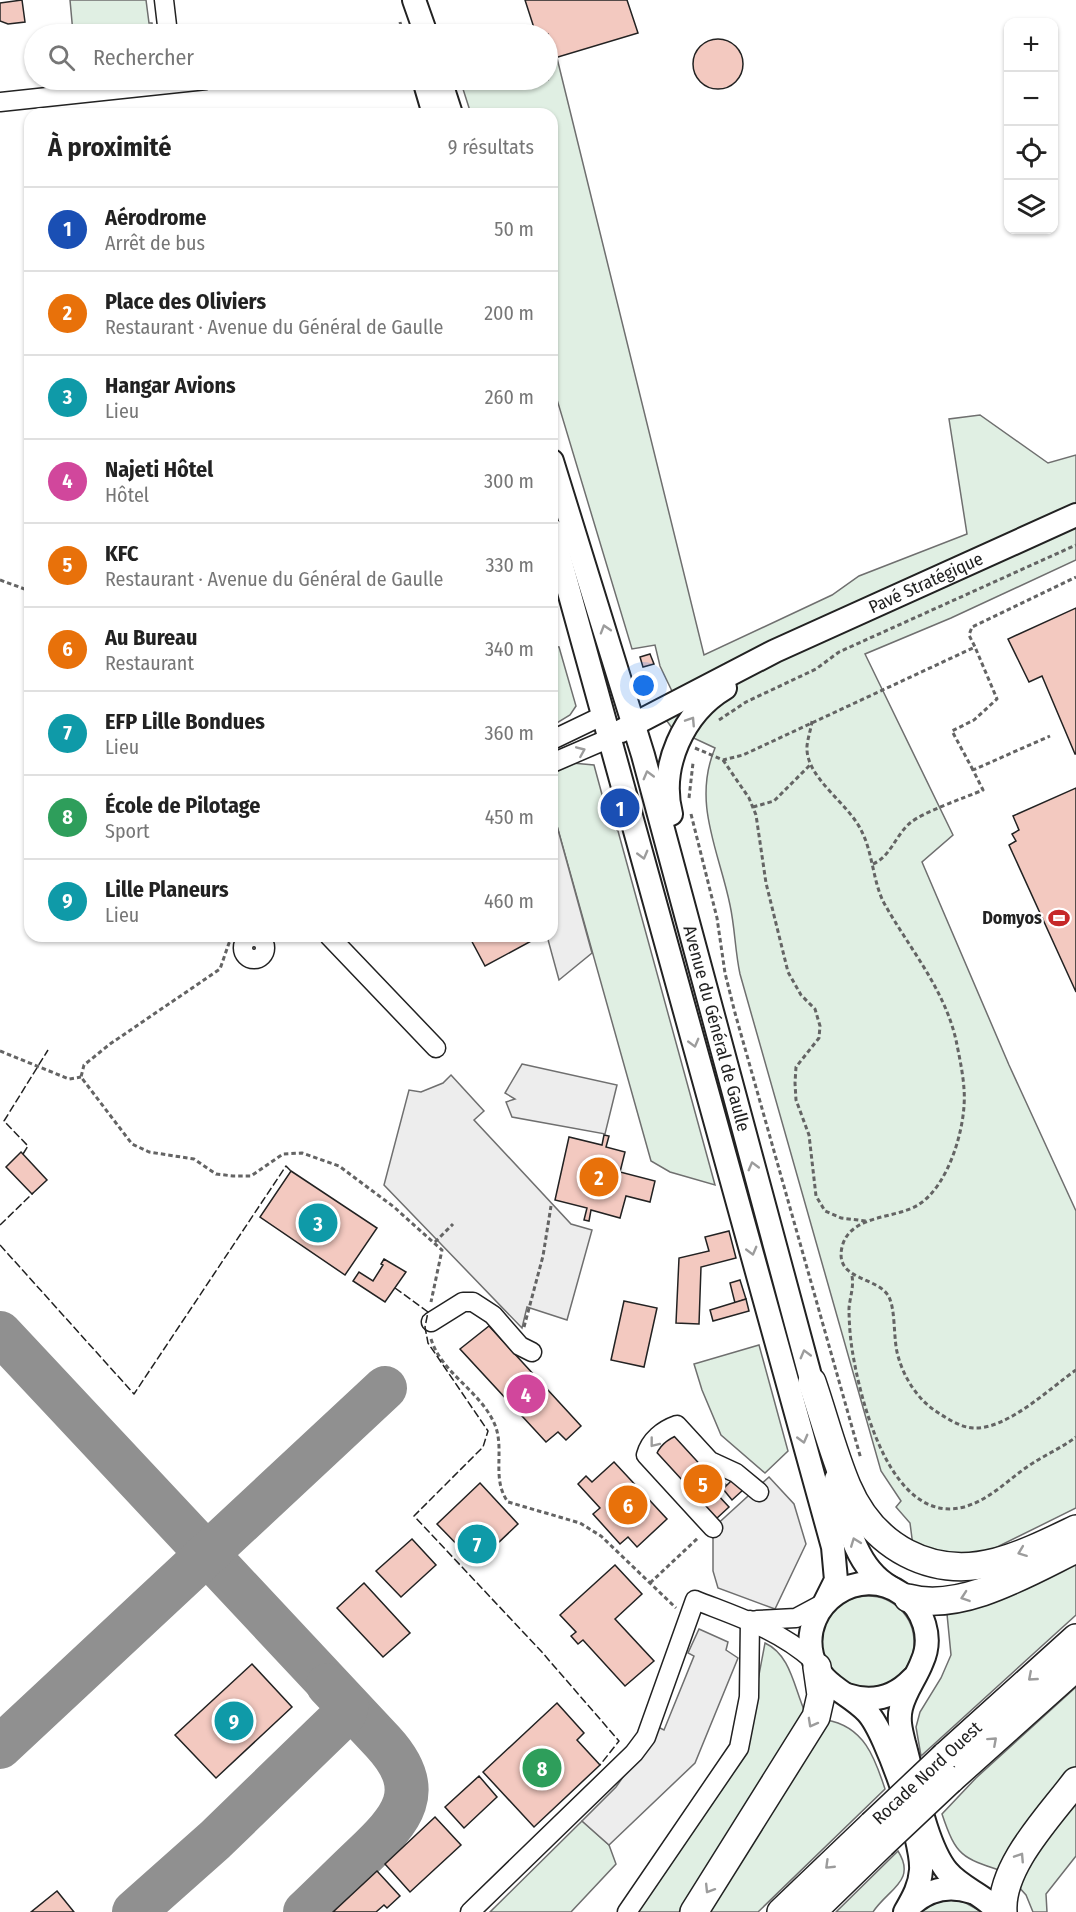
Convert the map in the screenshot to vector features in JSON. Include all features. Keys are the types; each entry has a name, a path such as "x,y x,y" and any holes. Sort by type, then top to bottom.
{"highway":[{"path":"812,1382 847,1486 860,1510 896,1549 944,1565 982,1565 997,1562 1076,1529"},
{"path":"899,1592 930,1603 952,1601 1004,1583 1076,1549"},
{"name":"Rocade Nord Ouest","path":"781,1912 877,1835 948,1768 1076,1638"},
{"path":"694,1912 816,1717 821,1695 815,1664"},
{"name":"Rocade Nord Ouest","path":"948,1768 1076,1667"},
{"path":"1003,1912 1008,1881 1018,1859 1076,1781"},
{"name":"Rocade Nord Ouest","path":"812,1912 877,1835"}],"main road":[{"path":"400,0 408,24"},
{"path":"414,0 422,24"},
{"path":"427,90 432,108"},
{"path":"443,90 449,108"},
{"name":"Avenue du Général de Gaulle","path":"558,480 631,716 855,1545 874,1576 899,1592"},
{"name":"Pavé Stratégique","path":"610,738 631,716 1076,515"},
{"name":"Avenue du Général de Gaulle","path":"558,551 833,1547 836,1580 825,1602"},
{"path":"697,960 693,909 667,795 668,774 675,751 696,713 713,695 763,668 822,630"},
{"path":"604,715 631,716"},
{"path":"905,1912 920,1880 920,1854 890,1748 876,1722 846,1695 829,1684 815,1664 811,1633 817,1614 825,1602 836,1593 855,1584 876,1583 899,1592 921,1615 926,1635 925,1657 904,1698 900,1716 904,1743 938,1858 951,1876 998,1912"},
{"path":"846,1695 867,1699 887,1696 900,1690 915,1676"},
{"path":"905,1912 921,1897 936,1890 956,1888 976,1893"}],"street":[{"path":"164,0 167,24"},
{"path":"0,102 99,90"},
{"path":"558,737 604,715"},
{"path":"558,761 610,738"},
{"path":"335,942 436,1048"},
{"path":"431,1322 463,1302 473,1302 493,1315 526,1349"},
{"path":"712,1527 646,1455 648,1446 665,1429 677,1425 711,1461 736,1473 759,1492"},
{"path":"470,1912 634,1753 646,1737 695,1600 750,1620 789,1640 815,1664"},
{"path":"750,1620 784,1621 796,1618 825,1602"},
{"path":"627,1912 739,1748 749,1697 750,1620"}],"path":[{"path":"715,723 737,706 816,669 838,652 1076,545"},
{"path":"873,864 884,859 902,831 912,821 982,790 952,731 974,720 997,699 969,635 972,627 1076,577"},
{"path":"0,580 24,589"},
{"path":"723,760 743,755 975,647"},
{"path":"698,749 723,760 753,807 766,883 788,972 801,995 814,1009 820,1026 819,1038 796,1067 795,1083 796,1100 809,1136 816,1196 825,1211 841,1218 866,1221 916,1207 932,1194 955,1150 965,1090 956,1038 948,1016 933,981 883,901 862,830 810,765 807,747 812,721"},
{"path":"973,770 1050,736"},
{"path":"701,742 691,773 690,806 717,918 725,973 862,1461"},
{"path":"753,807 774,801 810,765"},
{"path":"81,1077 84,1065 110,1044 220,969 230,942"},
{"path":"0,1051 69,1078 81,1077"},
{"path":"81,1077 132,1144 149,1152 194,1159 216,1174 233,1176 250,1176 283,1154 302,1153 339,1166 435,1242 442,1250 430,1308 431,1338 436,1353 483,1405 495,1425 501,1493 508,1502 580,1523 601,1536 689,1618"},
{"path":"526,1349 551,1206"},
{"path":"866,1221 850,1234 842,1247 844,1264 852,1276 881,1288 889,1297 898,1357 911,1385 925,1405 952,1422 974,1428 995,1424 1023,1410 1076,1370"},
{"path":"435,1242 453,1224"},
{"path":"852,1276 849,1306 852,1348 867,1410 884,1459 906,1488 922,1503 937,1507 963,1507 998,1491 1031,1464 1076,1437"},
{"path":"650,1583 712,1527"}],"green space":[{"path":"70,0 146,0 149,23 152,24 72,24"},
{"path":"558,62 704,655 832,595 859,576 967,534 949,419 980,415 1048,463 1076,455 1076,560 951,618 865,654 953,835 922,862 1009,1065 1076,1211 1076,1508 985,1553 945,1556 913,1546 910,1523 896,1507 901,1501 881,1471 740,974 730,905 707,808 706,788 715,748 672,728 664,717 680,708 660,666 655,645 632,649 558,403 558,108 469,108 463,90 558,90"},
{"path":"558,647 576,706 570,715 558,722"},
{"path":"572,763 594,765 610,824 618,831 715,1185 670,1172 651,1161 558,829 558,770"},
{"path":"759,1345 788,1451 765,1473 721,1435 694,1364"},
{"path":"1076,1561 1076,1615 921,1756 916,1727 920,1712 941,1678 951,1655 947,1614"},
{"path":"868,1596 886,1599 901,1609 911,1624 914,1642 911,1660 901,1675 886,1685 868,1688 850,1685 835,1675 825,1660 822,1642 825,1624 835,1609 850,1599"},
{"path":"765,1643 781,1655 791,1673 805,1712 679,1912 635,1912 745,1749"},
{"path":"1076,1687 1076,1767 1002,1871 969,1858 962,1853 952,1839 942,1814 976,1778"},
{"path":"826,1720 839,1723 859,1736 872,1755 885,1789 758,1912 706,1912"},
{"path":"1076,1799 1076,1856 1046,1894 1047,1912 1033,1912 1026,1895 1017,1885 1025,1867"},
{"path":"582,1821 609,1845 616,1864 571,1912 490,1912"},
{"path":"898,1851 903,1861 902,1877 873,1912 836,1912"},
{"path":"950,1900 964,1902 982,1912 920,1912 936,1902"}],"shaded area":[{"path":"558,830 592,953 559,980 549,942 558,942"},
{"path":"522,1064 617,1085 605,1134 512,1117 506,1102 515,1099 505,1093"},
{"path":"451,1075 484,1111 474,1120 571,1224 592,1230 567,1320 527,1307 522,1328 384,1185 409,1090 421,1092 443,1083"},
{"path":"769,1477 794,1504 806,1544 775,1609 718,1588 713,1571 713,1528"},
{"path":"699,1629 728,1642 726,1650 738,1658 695,1763 609,1845 582,1821 616,1787 658,1727 664,1730 694,1656 688,1653"}],"building":[{"path":"22,0 25,22 8,24 0,21 0,3"},
{"path":"525,0 627,0 638,33 558,57 558,24 533,24"},
{"path":"713,39 723,39 736,46 743,59 743,69 736,82 723,89 713,89 704,85 697,78 693,69 693,59 697,50 704,43"},
{"path":"1076,608 1075,754 1042,676 1029,682 1008,639"},
{"path":"650,654 654,664 643,667 640,657"},
{"name":"Domyos","path":"1076,788 1076,992 1009,845 1016,841 1012,834 1019,830 1013,816"},
{"path":"472,942 529,942 485,966"},
{"path":"604,1135 609,1136 606,1147 625,1152 620,1172 655,1181 650,1202 626,1196 620,1218 591,1210 589,1221 584,1220 587,1208 555,1200 569,1137 602,1145"},
{"path":"21,1152 47,1180 32,1194 6,1167"},
{"path":"291,1171 377,1228 345,1275 260,1217"},
{"path":"729,1231 736,1258 701,1267 699,1324 676,1323 679,1258 709,1251 705,1237"},
{"path":"384,1259 406,1272 385,1302 353,1281 359,1272 373,1281"},
{"path":"740,1280 746,1299 735,1303 730,1283"},
{"path":"746,1299 749,1311 713,1321 710,1310"},
{"path":"624,1301 657,1308 644,1367 611,1360"},
{"path":"489,1326 581,1426 566,1440 558,1432 546,1442 460,1349"},
{"path":"676,1432 726,1485 716,1493 729,1507 716,1519 654,1453 662,1445 659,1442"},
{"path":"614,1462 667,1519 637,1547 628,1537 620,1544 593,1514 600,1508 578,1484 586,1476 592,1482"},
{"path":"733,1479 743,1490 732,1500 723,1489"},
{"path":"480,1483 518,1524 476,1564 437,1524"},
{"path":"412,1539 436,1565 401,1597 376,1571"},
{"path":"615,1565 642,1594 615,1619 654,1661 625,1686 583,1640 578,1644 571,1636 576,1632 560,1615"},
{"path":"364,1583 410,1633 383,1657 337,1608"},
{"path":"252,1664 292,1707 216,1778 175,1735"},
{"path":"557,1703 584,1733 577,1740 600,1765 534,1827 483,1772"},
{"path":"479,1776 497,1797 464,1828 445,1807"},
{"path":"435,1817 461,1845 410,1892 385,1864"},
{"path":"377,1871 400,1896 387,1908 384,1905 376,1912 333,1912"},
{"path":"57,1891 74,1912 31,1912"}],"taxiway":[{"path":"0,1333 397,1759 407,1790 398,1817 376,1843 305,1912"},
{"path":"0,1747 385,1388"},
{"path":"134,1912 215,1840 344,1715 347,1705 328,1685"}],"fence":[{"path":"23,1154 28,1146 4,1121 48,1050"},
{"path":"0,1245 134,1394 286,1166 291,1171"},
{"path":"0,1225 33,1193"},
{"path":"395,1288 428,1312 425,1327 428,1343 488,1431 483,1447 414,1516 541,1651 619,1741 600,1765"}],"place":[{"name":"Aérodrome","path":"620,808"},
{"name":"Domyos","path":"1059,918"},
{"name":"Place des Oliviers","path":"599,1177"},
{"name":"Hangar Avions","path":"318,1223"},
{"name":"Najeti Hôtel","path":"526,1394"},
{"name":"KFC","path":"703,1484"},
{"name":"Au Bureau","path":"628,1505"},
{"name":"EFP Lille Bondues","path":"477,1544"},
{"name":"Lille Planeurs","path":"234,1721"},
{"name":"École de Pilotage","path":"542,1768"}]}
